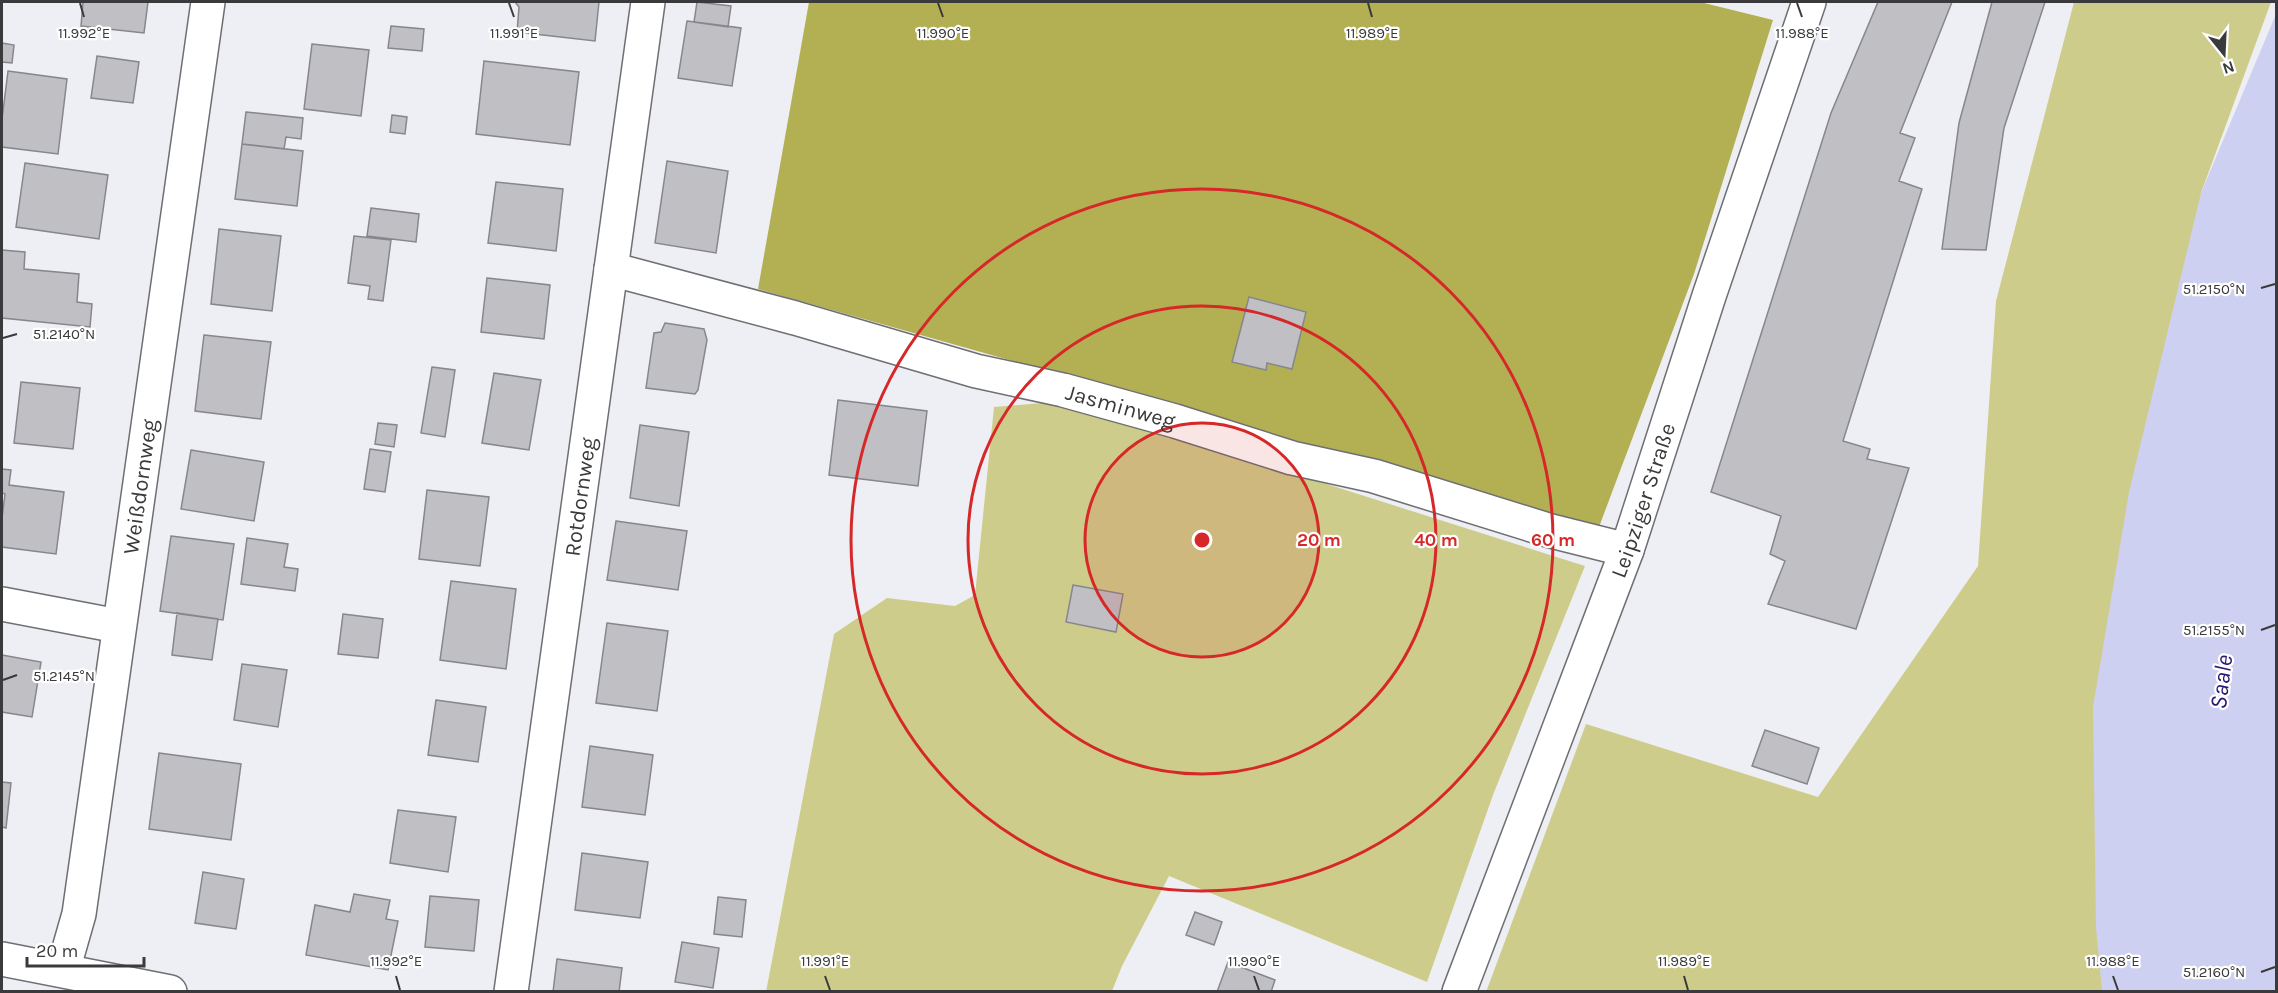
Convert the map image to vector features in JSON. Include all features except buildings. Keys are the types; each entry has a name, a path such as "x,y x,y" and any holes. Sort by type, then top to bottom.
{"street":[{"name":"Weißdornweg","path":"63,970 79,914 208,2"},
{"name":"Rotdornweg","path":"511,992 648,2"},
{"name":"Leipziger Straße","path":"1459,992 1627,550 1709,296 1809,2"},
{"name":"Jasminweg","path":"611,269 795,318 976,371 1063,390 1176,421 1292,458 1374,476 1551,531 1627,550"},
{"path":"2,604 118,626"},
{"path":"2,959 170,992"}],"shaded area":[{"path":"809,2 1700,2 1773,20 1694,274 1599,527 758,289"},
{"path":"2074,2 2271,2 2201,193 2110,991 1486,992 1586,724 1818,797 1978,566 1996,301"},
{"path":"1065,401 1585,566 1493,795 1427,982 1169,876 1122,966 1112,991 766,992 834,634 887,598 955,606 975,595 994,407"}],"water":[{"name":"Saale","path":"2276,14 2276,991 2102,991 2096,928 2093,707 2129,492 2201,193"}]}
